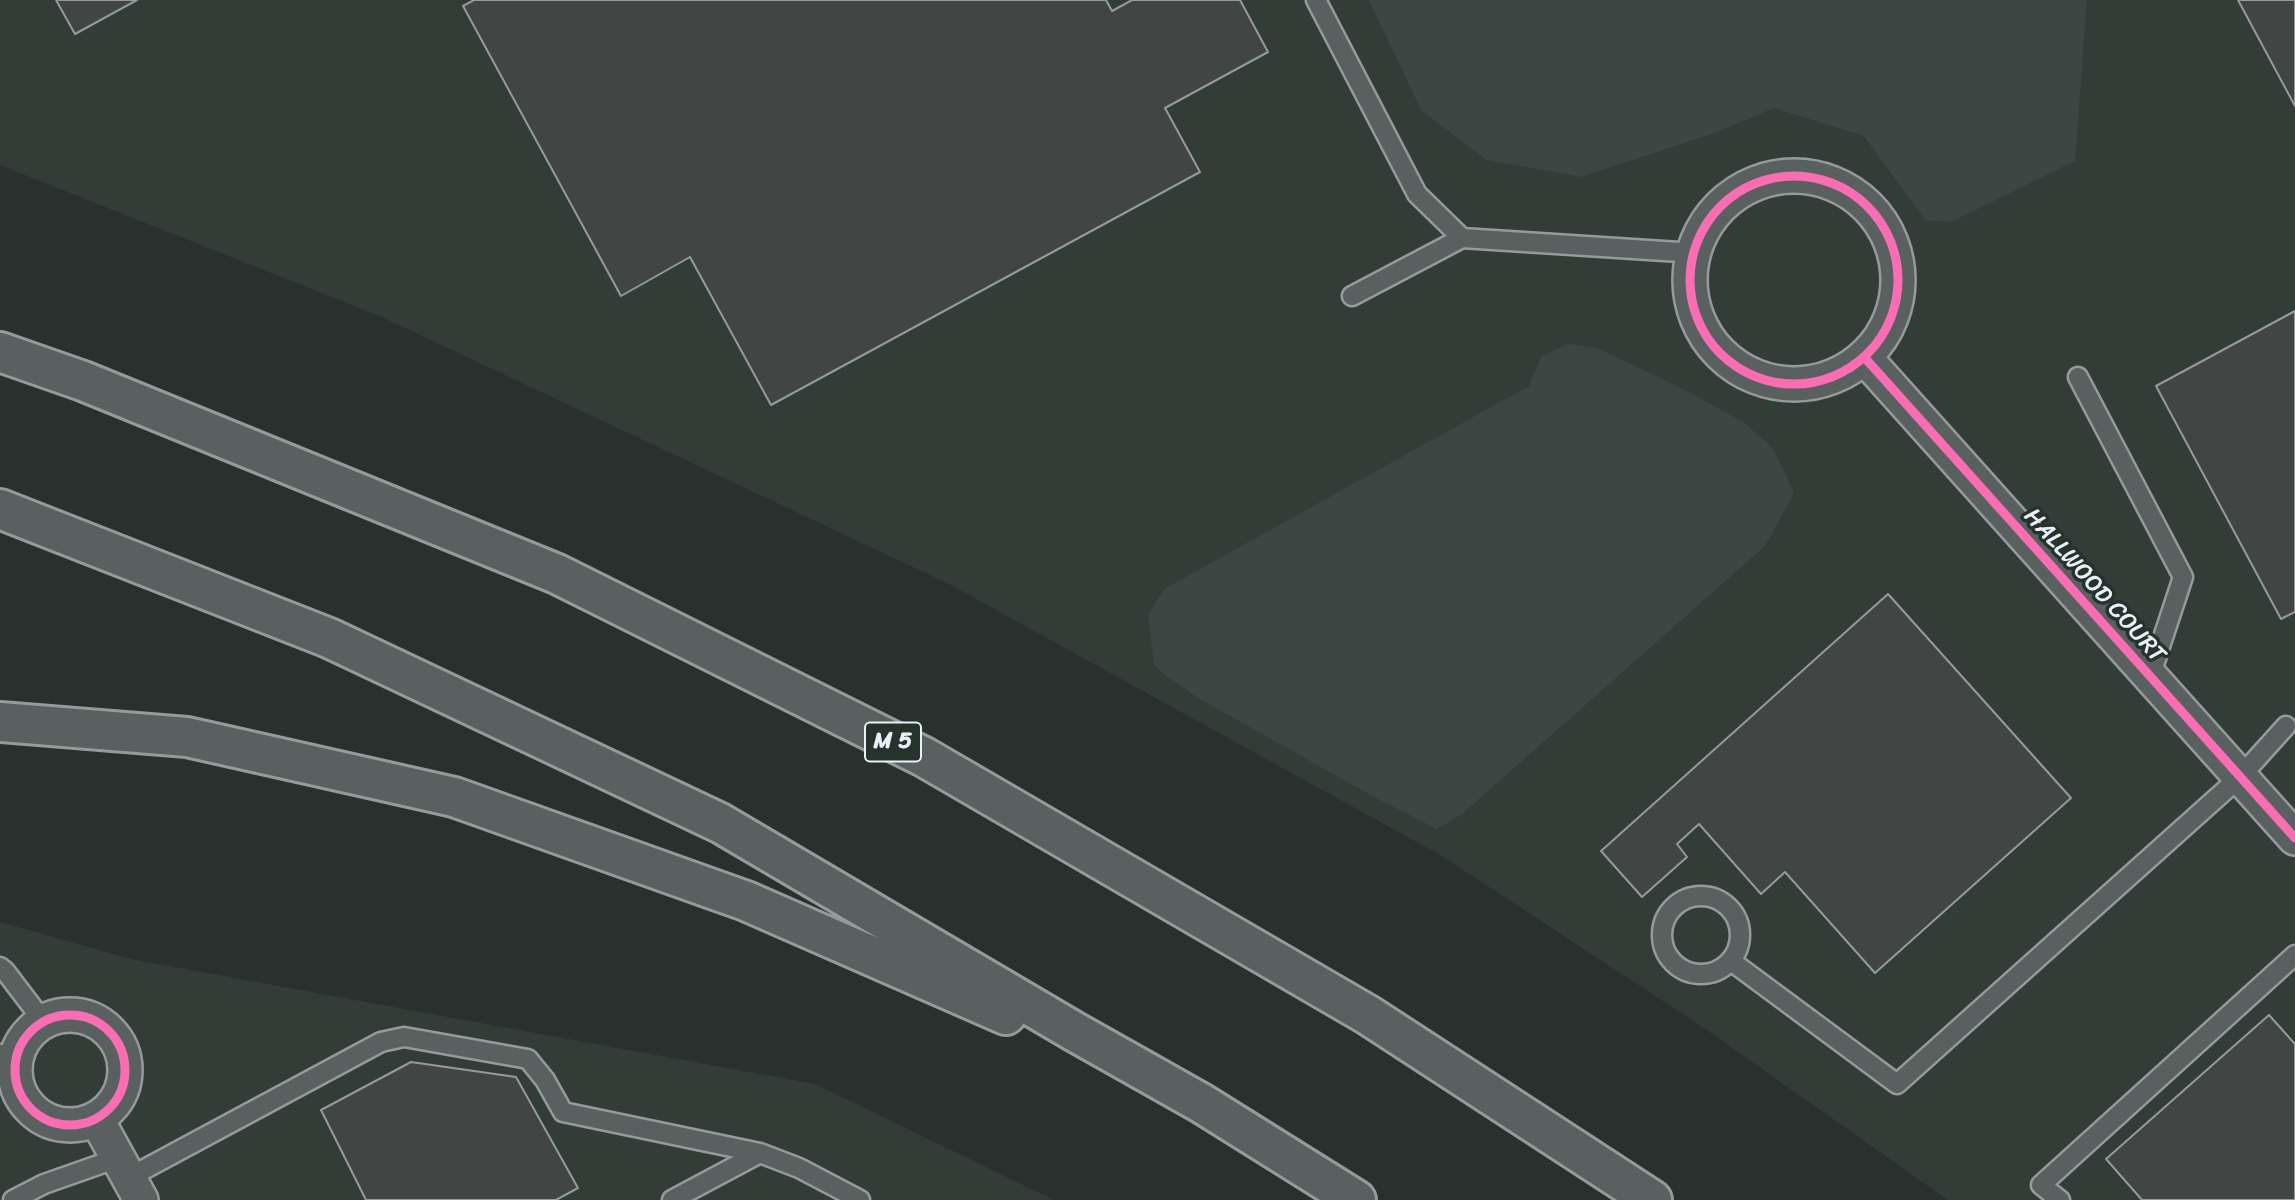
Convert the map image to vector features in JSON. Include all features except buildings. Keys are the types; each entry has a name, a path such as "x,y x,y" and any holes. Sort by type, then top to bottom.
{"highway":[{"path":"0,323 83,381"},
{"path":"0,352 83,381"},
{"name":"M 5","path":"83,381 557,574 923,757 1368,1015 1652,1200"},
{"path":"0,509 329,638 720,823 1201,1103 1356,1200"},
{"path":"0,722 187,737 454,797 746,901 1029,1025 1075,1032"}],"street":[{"path":"1800,176 1840,185 1872,209 1894,245 1900,285 1890,325 1865,358 1830,379 1789,385 1749,375 1716,351 1695,316 1689,275 1699,236 1724,203 1759,182 1800,176"},
{"name":"HALLWOOD COURT","path":"1865,358 2295,838"},
{"path":"64,1014 86,1017 105,1027 119,1044 126,1065 124,1086 114,1106 97,1120 76,1126 54,1124 35,1114 20,1097 8,1054 43,1021 64,1014"},
{"path":"97,1120 129,1179"}],"lane":[{"path":"1316,0 1417,194 1462,238"},
{"path":"1352,296 1462,238 1695,253"},
{"path":"2078,377 2183,577 2150,677"},
{"path":"1731,961 1897,1084 2240,777 2286,726"},
{"path":"1699,896 1709,896 1727,905 1734,913 1741,932 1736,953 1731,961 1723,968 1703,974 1683,970 1675,964 1664,947 1662,937 1663,926 1672,909 1689,898 1699,896"},
{"path":"2060,1200 2041,1185 2295,955"},
{"path":"0,967 43,1021"},
{"path":"13,1200 44,1184 129,1179 381,1042 404,1037 528,1059 545,1080 564,1112 761,1153 799,1168 860,1200"},
{"path":"672,1200 761,1153"}],"shaded area":[{"path":"0,0 2295,0 2295,1200 1948,1200 1701,1026 1442,856 949,584 384,318 0,165"},
{"path":"1369,0 2087,0 2075,161 1951,222 1925,220 1864,136 1774,108 1712,134 1581,177 1487,160 1421,110"},
{"path":"1567,344 1597,348 1681,388 1743,422 1773,448 1794,493 1765,546 1462,814 1437,829 1376,798 1200,699 1154,665 1148,615 1164,589 1529,386 1541,357"},
{"path":"0,922 130,959 815,1084 1054,1200 0,1200"}],"cycle path":[{"path":"1794,176 1834,184 1867,207 1890,240 1898,280 1890,320 1867,353 1834,376 1794,384 1754,376 1721,353 1698,320 1690,280 1698,240 1721,207 1754,184 1794,176"},
{"path":"1865,358 2295,838"},
{"path":"70,1015 91,1019 109,1031 121,1049 125,1070 121,1091 109,1109 91,1121 70,1125 49,1121 31,1109 19,1091 15,1070 19,1049 31,1031 49,1019 70,1015"}]}
